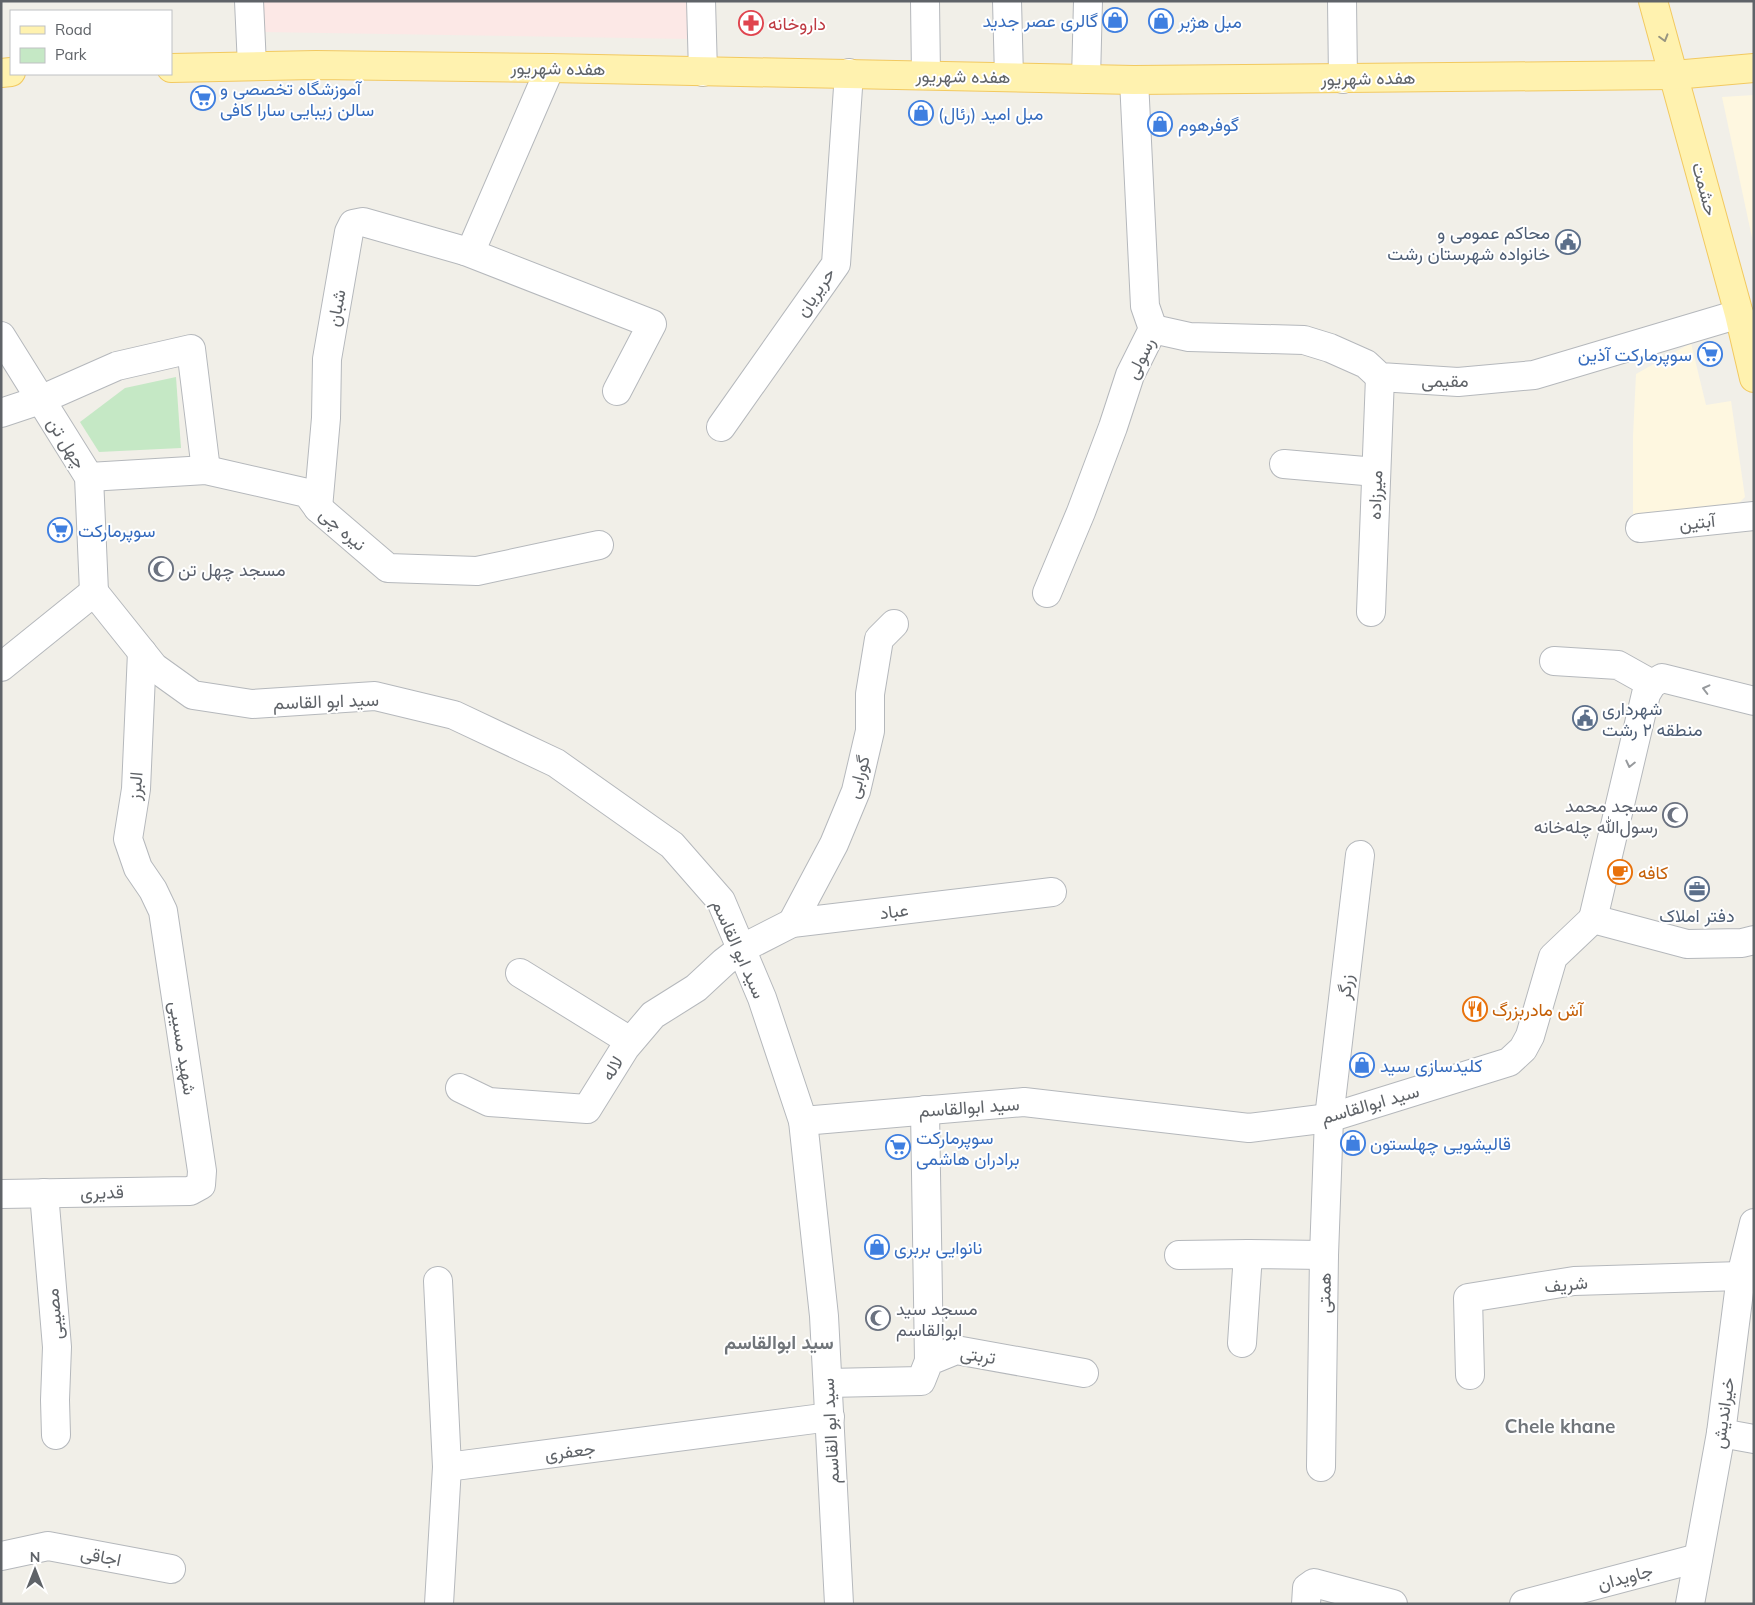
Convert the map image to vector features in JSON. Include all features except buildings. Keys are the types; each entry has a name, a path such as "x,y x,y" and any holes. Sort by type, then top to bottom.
{"main road":[{"name":"حشمت","path":"1653,1 1739,314 1754,378"},
{"name":"هفده شهریور","path":"172,68 326,66 550,68 1134,80 1674,75 1754,68"},
{"path":"1690,136 1690,108 1693,90 1701,79 1722,70"}],"street":[{"path":"248,1 252,66"},
{"path":"701,1 703,72"},
{"path":"924,1 926,75"},
{"path":"1007,1 1009,76"},
{"path":"1086,79 1088,1"},
{"path":"1342,1 1343,78"},
{"path":"464,251 473,246 476,240 550,68"},
{"name":"حریریان","path":"721,427 836,264 849,73"},
{"name":"رسولی","path":"1047,593 1107,444 1130,375 1153,329 1145,306 1134,80"},
{"name":"شبان","path":"318,508 326,418 327,359 349,232 353,224 363,222 464,251 652,324 617,391"},
{"name":"مقیمی","path":"1380,377 1458,382 1534,375 1739,314"},
{"path":"1153,329 1189,337 1304,340 1330,348 1366,364 1380,377"},
{"name":"چهل تن","path":"1,336 89,478 94,592"},
{"path":"1,413 40,400 117,366 191,349 206,470"},
{"name":"میرزاده","path":"1371,612 1380,377"},
{"path":"1284,464 1376,472"},
{"name":"نیره چی","path":"89,478 206,470 307,493 318,508 388,568 477,571 599,545"},
{"name":"آبتین","path":"1640,528 1754,516"},
{"path":"1,667 94,592"},
{"name":"سید ابو القاسم","path":"94,592 154,667 193,695 252,704 375,696 454,715 556,764 672,845 721,901 762,998 803,1120 824,1316 839,1604"},
{"name":"گورابی","path":"792,923 834,844 856,791 870,731 870,694 879,639 894,624"},
{"name":"البرز","path":"142,652 136,789 128,839 138,868 153,890 163,911"},
{"path":"1554,660 1618,665 1652,684"},
{"path":"1754,701 1662,678 1652,684 1646,694 1593,919 1687,944 1742,943 1754,940"},
{"name":"زرگر","path":"1329,1118 1360,855"},
{"name":"عباد","path":"741,949 792,923 1052,892"},
{"name":"شهید مسیبی","path":"163,911 202,1172 200,1184"},
{"name":"سید ابوالقاسم","path":"803,1120 1024,1102 1249,1128 1329,1118 1509,1062 1523,1049 1530,1036 1553,957 1593,919"},
{"name":"لاله","path":"460,1088 489,1102 587,1109 630,1041 653,1015 696,988 741,949"},
{"path":"520,973 630,1041"},
{"path":"828,1383 921,1381 929,1361 925,1110"},
{"name":"همتی","path":"1321,1467 1324,1255 1329,1118"},
{"name":"قدیری","path":"1,1194 190,1191 200,1184"},
{"name":"مصیبی","path":"44,1193 57,1348 56,1435"},
{"name":"خیراندیش","path":"1690,1604 1721,1433 1741,1276 1754,1223"},
{"path":"1242,1343 1248,1254"},
{"path":"1180,1255 1324,1255"},
{"name":"شریف","path":"1470,1375 1468,1298 1574,1281 1741,1276"},
{"path":"438,1281 447,1467 439,1604"},
{"name":"تربتی","path":"929,1361 956,1350 1084,1373"},
{"name":"جعفری","path":"447,1467 830,1417"},
{"path":"1721,1433 1754,1439"},
{"name":"اجاقی","path":"1,1556 48,1546 171,1569"},
{"name":"جاویدان","path":"1524,1604 1698,1558"},
{"path":"1306,1604 1307,1588 1314,1583 1393,1604"}],"shaded area":[{"path":"261,1 690,1 691,39 262,32"},
{"path":"1754,95 1754,247 1722,97"},
{"path":"1691,343 1706,405 1731,401 1745,497 1733,509 1646,522 1633,514 1633,436 1636,374"}],"green space":[{"path":"176,377 181,448 99,452 80,422 125,388"}],"place":[{"name":"گالری عصر جدید","path":"1115,20"},
{"name":"مبل هژبر","path":"1161,21"},
{"name":"داروخانه","path":"751,23"},
{"name":"آموزشگاه تخصصی و سالن زیبایی سارا کافی","path":"203,98"},
{"name":"مبل امید (رئال)","path":"921,113"},
{"name":"گوفرهوم","path":"1160,124"},
{"name":"محاکم عمومی و خانواده شهرستان رشت","path":"1568,242"},
{"name":"سوپرمارکت آذین","path":"1710,354"},
{"name":"سوپرمارکت","path":"60,530"},
{"name":"مسجد چهل تن","path":"161,569"},
{"name":"شهرداری منطقه ۲ رشت","path":"1585,718"},
{"name":"مسجد محمد رسول‌‌الله چله‌خانه","path":"1675,815"},
{"name":"کافه","path":"1620,872"},
{"name":"دفتر املاک","path":"1697,889"},
{"name":"آش مادربزرگ","path":"1475,1009"},
{"name":"کلیدسازی سید","path":"1362,1065"},
{"name":"قالیشویی چهلستون","path":"1353,1143"},
{"name":"سوپرمارکت برادران هاشمی","path":"898,1147"},
{"name":"نانوایی بربری","path":"877,1247"},
{"name":"مسجد سید ابوالقاسم","path":"878,1318"}],"district":[{"name":"سید ابوالقاسم","path":"779,1342"},
{"name":"Chele khane","path":"1560,1426"}]}
